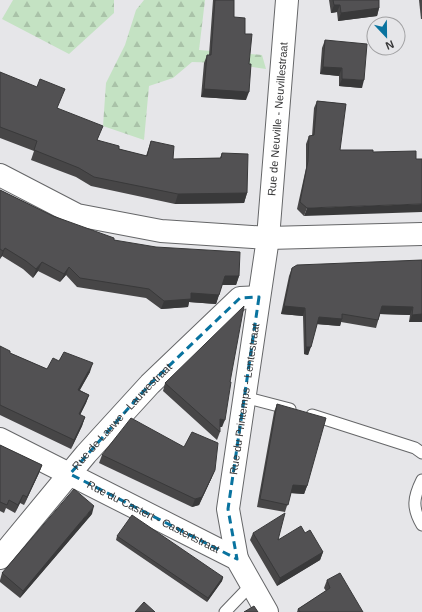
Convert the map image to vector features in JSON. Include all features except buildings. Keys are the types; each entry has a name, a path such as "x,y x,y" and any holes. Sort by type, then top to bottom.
{"street":[{"name":"Rue de Neuville - Neuvillestraat","path":"268,238 287,0"},
{"path":"0,175 77,216 161,231 268,238 422,234"},
{"name":"Rue du Printemps - Lentestraat","path":"237,559 228,510 268,238"},
{"name":"Rue de Lauwe - Lauwestraat","path":"0,558 70,474 150,384 240,298 259,297"},
{"name":"Rue du Castert - Castertstraat","path":"0,439 237,559"},
{"path":"237,559 250,586 267,612"}],"lane":[{"path":"244,397 368,432 416,448 422,453"},
{"path":"422,480 414,502 416,514 422,525"},
{"path":"225,612 250,586"}],"highlighted area":[{"path":"259,297 244,397 228,509 237,559 70,474 150,384 240,298"}],"green space":[{"path":"13,0 114,0 114,13 69,54 2,19"},
{"path":"144,0 205,0 199,50 262,55 266,69 223,63 192,62 173,78 149,86 144,140 103,126 106,83 125,45 136,10"}]}
